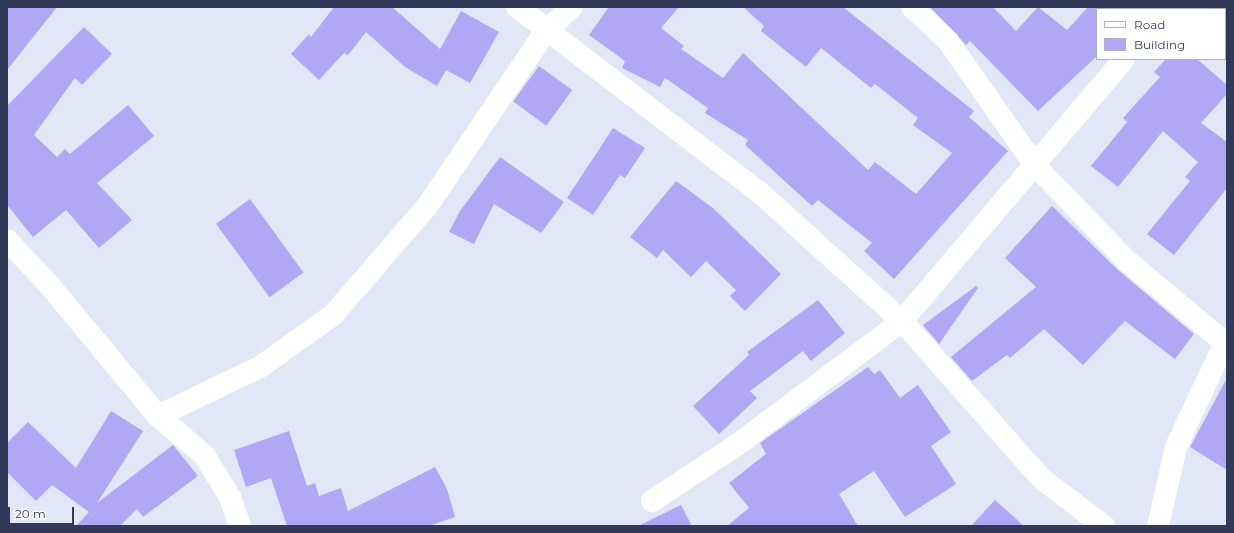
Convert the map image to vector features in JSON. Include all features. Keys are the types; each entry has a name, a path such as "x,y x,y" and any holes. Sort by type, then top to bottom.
{"street":[{"path":"518,7 546,31 758,191 902,321 1042,479 1104,526"},
{"path":"158,416 260,367 333,315 428,205 546,31 572,7"},
{"path":"912,7 948,41 1034,164 1126,260 1226,340 1176,447 1158,526"},
{"path":"652,501 737,445 902,321 1123,60"},
{"path":"7,240 45,280 158,416 204,455 230,496 240,526"}],"building":[{"path":"7,7 57,7 7,70"},
{"path":"334,7 392,7 440,49 461,11 499,32 470,83 446,70 437,86 405,67 366,32 348,55 344,53 319,80 291,54 309,34 311,37"},
{"path":"609,7 679,7 661,28 684,46 681,49 723,78 743,53 868,170 875,162 916,194 952,153 913,125 918,118 875,84 871,88 821,48 806,67 761,31 764,26 743,7 843,7 974,111 969,117 1008,151 894,279 864,251 872,243 818,200 812,206 745,145 748,140 705,113 708,108 665,78 660,87 622,68 625,61 589,35"},
{"path":"930,7 993,7 1016,31 1038,7 1067,30 1088,7 1097,7 1096,57 1038,111 970,41 966,45"},
{"path":"84,27 112,54 82,85 75,78 34,135 57,157 65,149 70,154 128,105 154,136 97,183 132,220 99,248 66,210 33,237 7,205 7,106"},
{"path":"1165,60 1198,60 1227,85 1227,94 1201,123 1227,142 1227,188 1174,255 1147,234 1190,181 1185,177 1198,162 1163,131 1118,187 1091,166 1127,122 1123,118 1160,77 1154,72"},
{"path":"539,66 572,90 546,126 513,102"},
{"path":"613,128 645,148 625,178 620,175 593,215 567,198"},
{"path":"500,157 564,202 541,233 494,204 474,244 449,232 460,211"},
{"path":"676,181 713,208 781,274 745,311 730,296 736,290 706,261 691,277 663,250 657,258 630,237"},
{"path":"250,199 303,273 270,297 216,224"},
{"path":"1052,206 1118,270 1194,334 1175,359 1125,321 1083,365 1044,329 1010,358 1007,355 972,381 951,357 1036,287 1005,258"},
{"path":"976,286 978,288 939,344 923,325"},
{"path":"818,300 845,333 811,361 803,351 750,391 757,398 719,434 693,406 749,355 747,352"},
{"path":"868,367 874,374 880,370 900,398 918,385 951,432 931,446 956,484 905,517 874,471 839,494 858,526 727,526 749,508 729,483 766,454 760,443"},
{"path":"1227,378 1227,470 1190,447"},
{"path":"111,411 143,431 97,503 173,445 198,476 143,517 137,509 120,526 76,526 89,512 52,485 36,501 7,472 7,443 28,422 76,468"},
{"path":"289,431 307,486 315,483 319,496 341,488 348,511 435,467 447,489 455,517 429,526 287,526 271,478 246,487 234,450"},
{"path":"995,500 1024,526 971,526"},
{"path":"681,505 692,526 638,526"}]}
